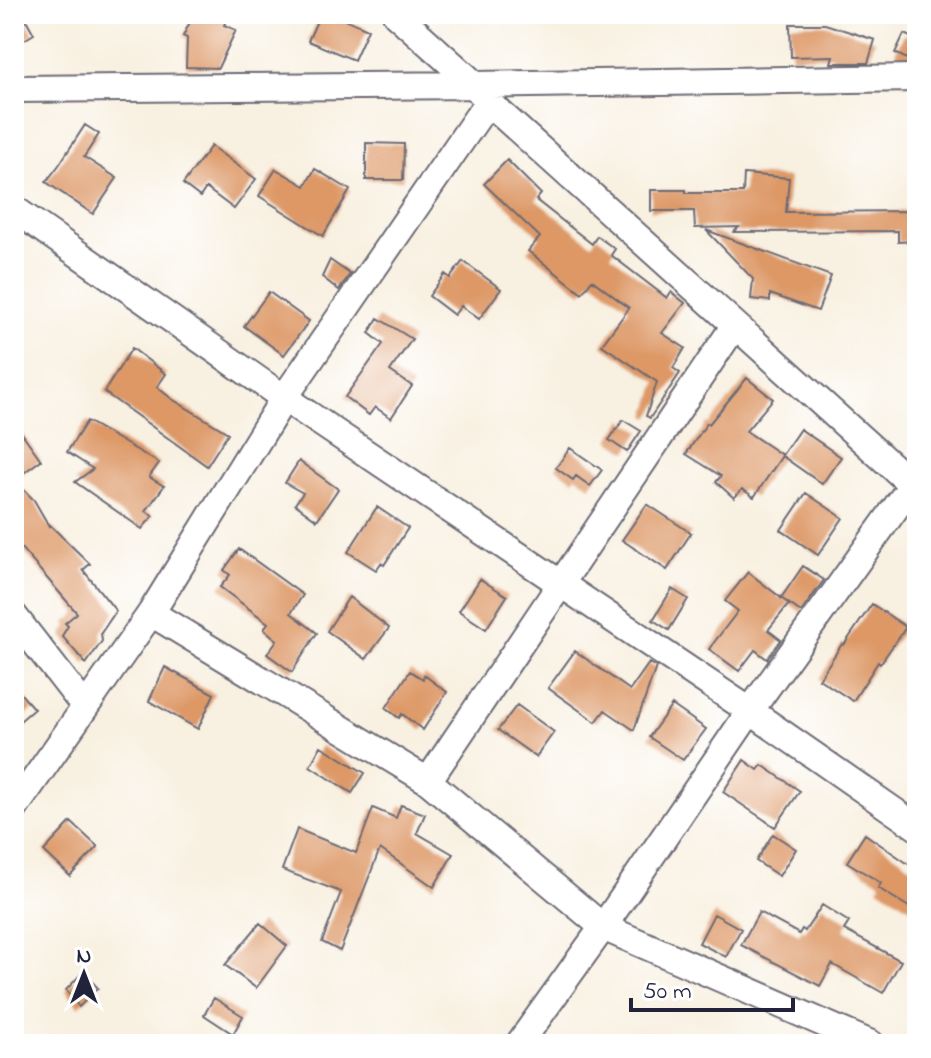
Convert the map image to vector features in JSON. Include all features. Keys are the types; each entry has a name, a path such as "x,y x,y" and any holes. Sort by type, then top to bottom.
{"street":[{"path":"396,14 735,325 915,481 750,711 519,1044"},
{"path":"14,89 481,94 917,78"},
{"path":"14,809 151,613 284,398 481,94"},
{"path":"14,209 284,398 917,827"},
{"path":"428,781 735,325"},
{"path":"151,613 428,781 603,927 871,1044"},
{"path":"14,616 85,707"}],"building":[{"path":"14,14 23,14 34,34 14,46"},
{"path":"194,14 230,14 224,25 236,30 218,68 186,67 187,38 183,36"},
{"path":"320,14 333,14 368,29 354,60 308,41"},
{"path":"790,24 825,24 875,40 868,63 831,63 833,56 791,57"},
{"path":"904,34 917,40 917,62 895,53"},
{"path":"85,125 99,134 84,157 117,178 93,214 46,182"},
{"path":"366,143 404,144 403,180 366,180"},
{"path":"211,146 256,179 234,209 206,188 200,197 183,184"},
{"path":"507,160 541,194 536,200 592,244 597,236 615,249 611,255 667,298 671,292 685,303 662,333 685,348 673,368 680,373 650,418 646,416 657,382 602,345 629,308 592,280 582,293 528,251 540,237 484,184"},
{"path":"276,169 305,186 315,169 350,190 323,236 259,196"},
{"path":"744,174 789,178 786,212 917,211 917,241 898,242 898,231 734,232 739,227 695,228 694,211 651,211 651,190 743,193"},
{"path":"706,230 831,276 818,311 770,294 770,301 751,299 753,279"},
{"path":"330,260 350,274 339,290 322,277"},
{"path":"463,261 501,289 479,319 461,306 454,315 429,296 445,274 450,278"},
{"path":"269,292 309,321 284,355 244,326"},
{"path":"378,318 412,339 390,371 412,386 391,418 375,407 369,415 345,397 383,344 369,333"},
{"path":"132,348 166,374 157,387 228,433 207,466 104,392"},
{"path":"747,378 773,399 746,431 782,455 800,429 841,457 822,484 782,456 754,497 742,489 734,498 716,482 721,476 686,454 707,423"},
{"path":"623,420 641,431 627,452 609,440"},
{"path":"87,421 159,463 149,477 164,486 146,511 153,516 142,529 75,482 93,469 67,452"},
{"path":"14,422 41,460 14,480"},
{"path":"570,448 602,470 590,486 576,476 573,480 556,468"},
{"path":"299,461 338,489 317,520 295,504 303,493 285,483"},
{"path":"14,480 34,500 49,526 90,564 83,570 116,611 101,633 102,641 86,664 62,636 68,626 65,623 77,613 14,540"},
{"path":"806,493 843,518 818,555 781,530"},
{"path":"647,504 691,533 667,570 622,540"},
{"path":"377,507 408,528 384,565 381,563 376,570 348,552"},
{"path":"239,549 303,595 291,613 317,633 292,672 267,654 277,640 264,629 268,623 220,587 230,575 224,570"},
{"path":"803,566 824,580 801,612 781,598"},
{"path":"748,572 789,604 768,630 781,640 767,659 755,650 739,671 709,649 738,611 725,601"},
{"path":"480,579 507,596 486,629 459,611"},
{"path":"672,589 688,599 669,630 653,620"},
{"path":"349,597 389,628 366,659 327,631"},
{"path":"872,604 906,627 853,701 819,679"},
{"path":"575,651 630,690 649,663 656,667 634,730 605,710 596,722 548,688"},
{"path":"165,667 214,694 198,729 149,701"},
{"path":"410,671 423,679 424,675 447,692 423,730 402,714 399,718 386,708"},
{"path":"14,686 34,709 14,726"},
{"path":"517,705 554,732 536,757 498,730"},
{"path":"672,705 706,729 683,760 649,737"},
{"path":"321,746 365,773 352,793 310,766"},
{"path":"744,760 758,770 762,765 800,791 775,827 723,792"},
{"path":"401,805 425,814 417,833 453,854 434,887 380,849 340,951 322,942 341,892 282,870 297,829 356,853 373,808 396,818"},
{"path":"71,822 98,847 70,876 44,851"},
{"path":"773,834 796,849 779,876 756,861"},
{"path":"865,834 917,870 917,912 878,888 881,883 847,862"},
{"path":"822,905 849,922 844,930 901,961 883,993 832,964 820,986 741,945 759,912 799,934 802,929 805,931"},
{"path":"714,914 741,929 726,957 699,943"},
{"path":"260,923 287,946 256,988 225,965"},
{"path":"83,972 98,988 79,1007 66,990"},
{"path":"214,998 243,1016 233,1034 204,1015"}]}
